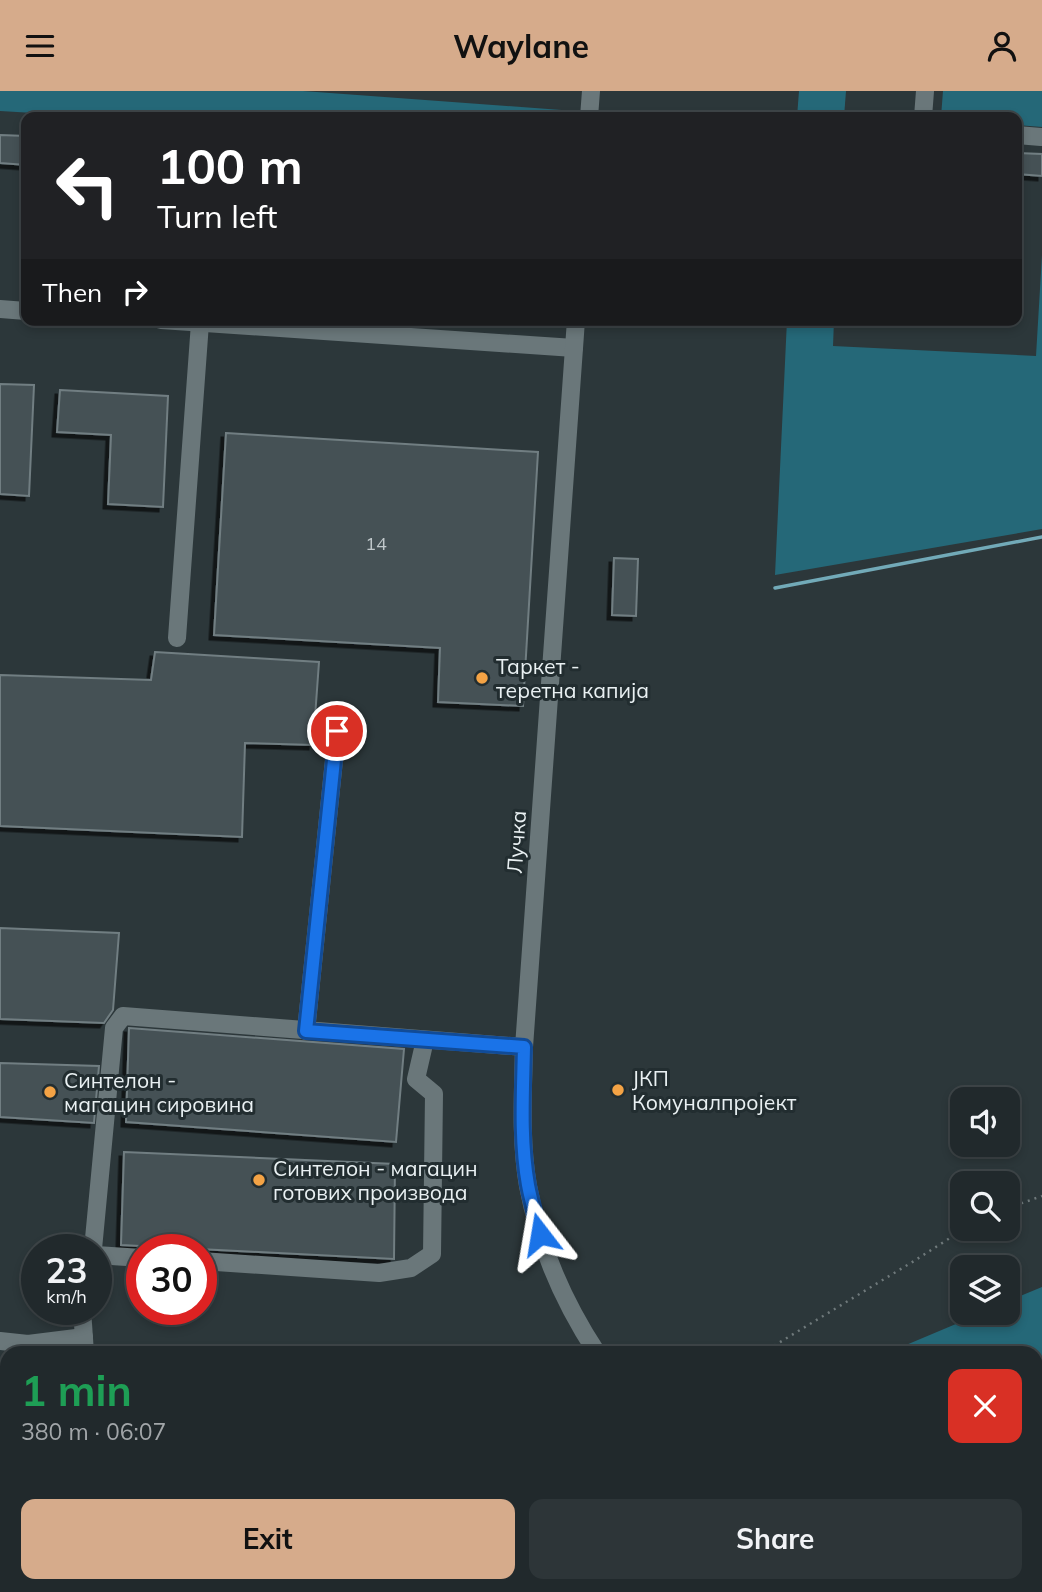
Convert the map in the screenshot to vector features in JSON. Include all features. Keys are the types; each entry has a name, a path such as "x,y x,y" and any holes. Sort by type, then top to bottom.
{"street":[{"path":"589,112 591,91"},
{"path":"923,112 925,91"},
{"path":"1022,135 1041,137"},
{"path":"0,309 21,311"},
{"path":"177,638 200,326"},
{"path":"245,326 574,348"},
{"name":"Лучка","path":"576,326 522,1102 528,1185 540,1234 563,1294 592,1346"},
{"path":"306,1031 337,731"},
{"path":"94,1234 114,1028 123,1016 524,1047"},
{"path":"217,1262 379,1273 411,1268 432,1254 434,1094 416,1079 425,1040"},
{"path":"0,1341 85,1345 83,1325"}],"path":[{"path":"1020,1204 1042,1196"},
{"path":"775,1346 950,1238"}],"shaded area":[{"path":"0,91 303,91 575,111 21,112 0,111"},
{"path":"799,91 846,91 844,112 797,112"},
{"path":"943,91 1042,91 1042,127 1022,125 1022,112 941,112"},
{"path":"1042,255 1042,529 775,575 787,326 834,326 833,346 1036,356"},
{"path":"1042,1287 1042,1346 904,1346 954,1325 1020,1325 1020,1296"}],"building":[{"path":"0,135 21,136 21,165 0,163"},
{"path":"1022,153 1042,154 1042,176 1022,174"},
{"path":"0,384 34,385 29,496 0,494"},
{"path":"60,390 168,396 163,507 108,504 111,435 57,432"},
{"path":"226,433 538,452 523,706 438,702 440,648 214,635"},
{"path":"614,558 638,559 636,616 612,615"},
{"path":"155,652 319,662 313,745 245,743 242,837 0,826 0,675 151,680"},
{"path":"0,928 119,933 113,1010 104,1023 0,1019"},
{"path":"129,1028 404,1049 396,1142 126,1122"},
{"name":"Синтелон - магацин сировина","path":"0,1063 99,1066 94,1123 0,1117"},
{"path":"124,1152 395,1164 394,1259 217,1250 217,1234 126,1234 126,1245 121,1245"}],"waterway":[{"path":"775,588 1042,537"}],"place":[{"name":"Таркет - теретна капија","path":"482,678"},
{"name":"ЈКП Комуналпројект","path":"618,1090"},
{"name":"Синтелон - магацин сировина","path":"50,1092"},
{"name":"Синтелон - магацин готових производа","path":"259,1180"}],"route":[{"path":"337,731 306,1031 524,1047 523,1134 528,1185 540,1234"}]}
